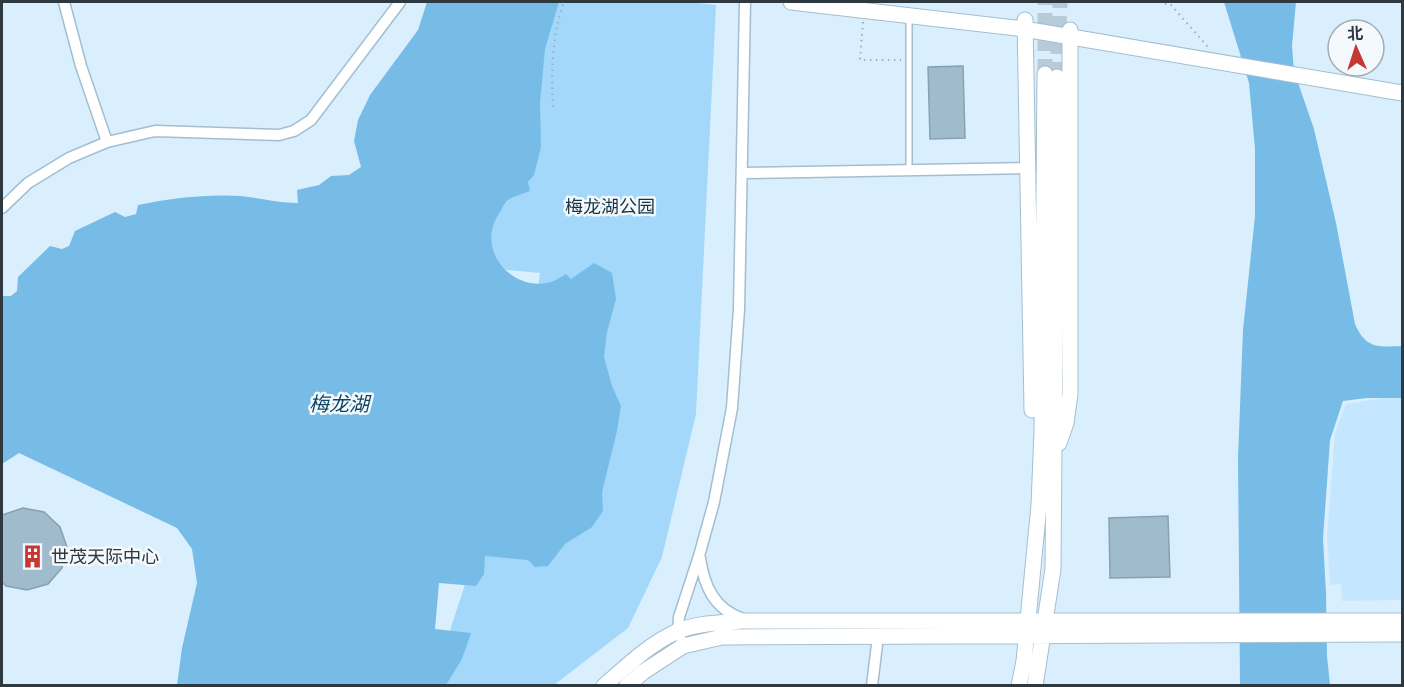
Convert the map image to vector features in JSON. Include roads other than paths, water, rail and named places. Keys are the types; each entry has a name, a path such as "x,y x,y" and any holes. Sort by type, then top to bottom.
{"main road":[{"path":"791,2 1025,25"},
{"path":"878,2 1305,73 1402,93"},
{"path":"1025,25 1032,420 1041,474"},
{"path":"1070,33 1214,54 1237,62"},
{"path":"1055,454 1066,423 1070,394 1070,33"},
{"path":"1305,73 1402,84"},
{"path":"1019,686 1027,628 1041,474 1051,75 1055,454 1053,569 1035,686"},
{"path":"604,686 646,649 680,638 708,624 752,621 1027,628 1335,628 1402,634"},
{"path":"1335,628 1402,621"},
{"path":"627,686 680,638 878,636 1027,628"}],"street":[{"path":"64,2 81,66 107,142"},
{"path":"2,208 28,183 69,158 107,142 155,131 279,135 294,132 310,120 400,2"},
{"path":"680,638 679,617 714,502 732,408 743,173 746,2"},
{"path":"743,173 1027,168"},
{"path":"699,556 702,576 718,604 731,614 752,621"},
{"path":"872,686 878,636"}],"lane":[{"path":"909,15 909,170"}],"water":[{"name":"梅龙湖","path":"427,2 559,2 545,49 540,103 541,147 534,175 528,182 530,191 505,203 492,229 492,243 495,256 503,267 513,276 526,282 539,284 554,281 566,274 571,279 594,263 612,273 616,299 607,332 604,357 612,386 621,406 602,492 603,511 592,527 565,544 548,566 535,567 528,560 485,556 484,574 476,586 439,583 435,629 471,633 462,659 446,685 177,685 182,648 197,583 192,549 177,528 19,453 2,464 2,296 11,296 17,291 18,277 50,246 62,249 69,246 75,231 115,212 125,217 136,214 138,205 202,196 241,196 298,203 297,190 319,185 331,176 349,175 361,167 354,141 358,120 370,95 418,30"},
{"path":"1224,2 1296,2 1292,46 1294,71 1314,129 1336,223 1355,324 1364,338 1374,345 1402,346 1402,398 1343,401 1330,440 1323,539 1330,685 1240,685 1238,458 1243,330 1255,216 1255,149 1249,83"}],"tunnel":[{"path":"1045,2 1045,74"},
{"path":"1057,77 1060,2"}],"place":[{"name":"世茂天际中心","path":"33,557"}],"park label":[{"name":"梅龙湖公园","path":"610,207"}]}
